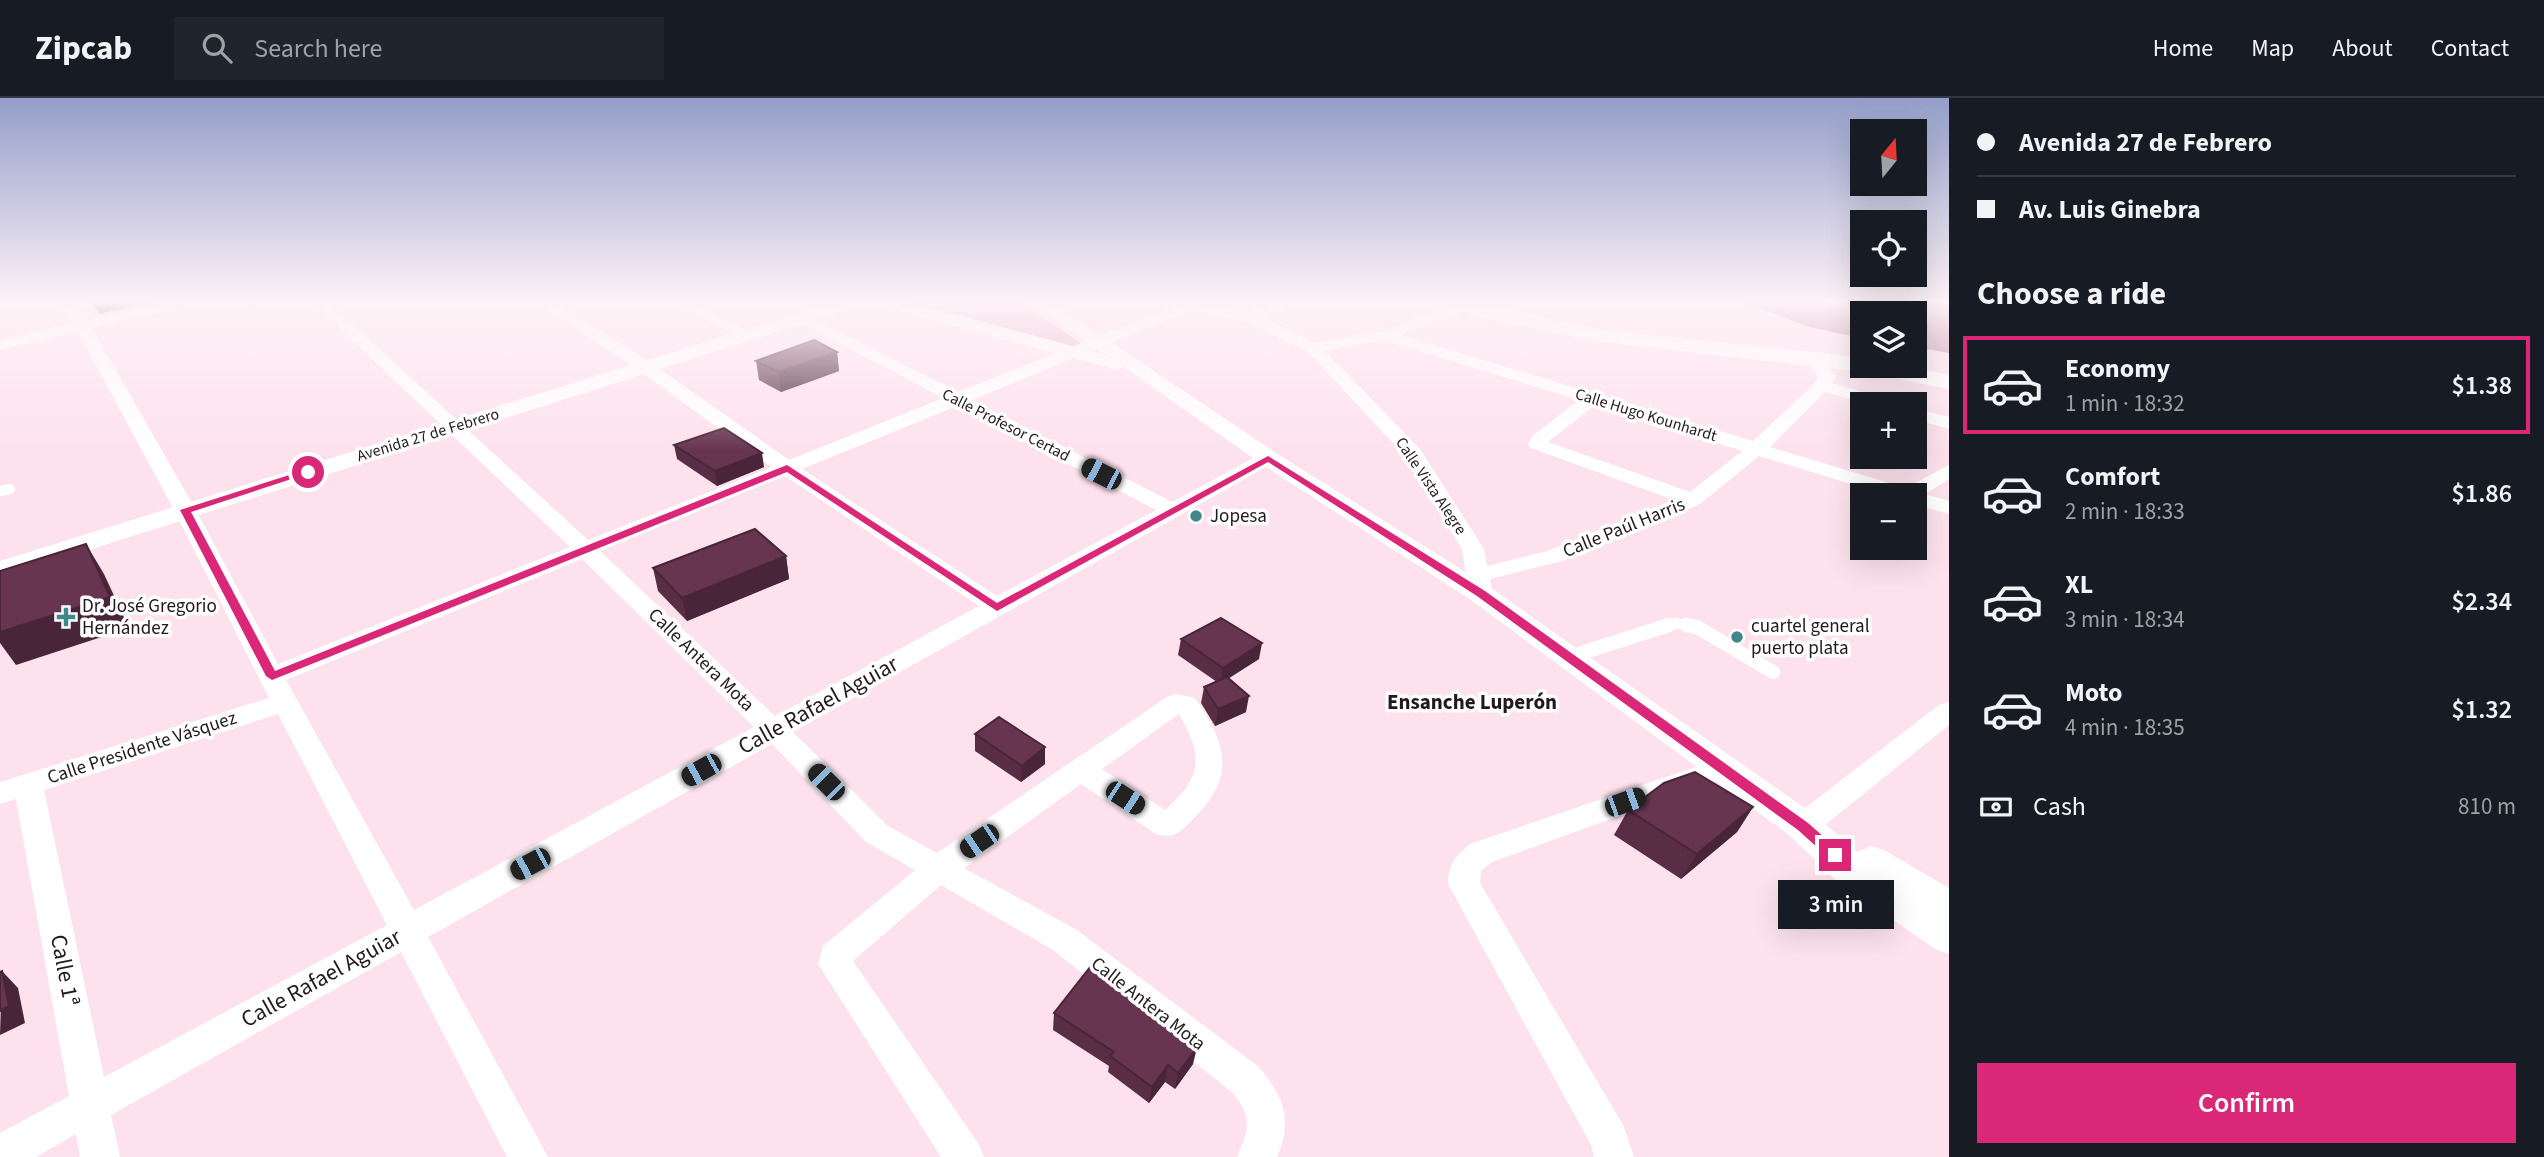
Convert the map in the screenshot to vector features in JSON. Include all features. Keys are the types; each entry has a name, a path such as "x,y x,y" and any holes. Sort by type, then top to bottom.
{"main road":[{"path":"1746,350 1850,363"},
{"path":"1927,378 1949,382"}],"street":[{"path":"97,350 185,510 528,1157"},
{"name":"Calle Antera Mota","path":"372,350 774,730 877,834 1065,940 1246,1080 1260,1096 1267,1115 1267,1136 1257,1157"},
{"path":"619,350 787,468 997,607"},
{"name":"Avenida 27 de Febrero","path":"0,570 702,350"},
{"name":"Calle Profesor Certad","path":"863,350 1173,511"},
{"path":"1112,350 1268,458 1479,584 1568,657 1803,826 1851,870 1949,937"},
{"name":"Calle Vista Alegre","path":"1315,350 1413,453 1473,549 1479,584"},
{"name":"Calle Hugo Kounhardt","path":"1434,350 1868,483"},
{"path":"272,676 1076,351 1144,373"},
{"path":"1814,358 1827,376 1822,386 1850,394"},
{"name":"Calle Paúl Harris","path":"1479,584 1693,500 1756,449 1822,386"},
{"path":"1592,399 1538,444 1693,500"},
{"path":"1927,417 1949,424"},
{"name":"Calle Rafael Aguiar","path":"0,1155 1268,458"},
{"path":"1927,484 1949,471"},
{"path":"1927,501 1949,508"},
{"name":"Calle Presidente Vásquez","path":"14,788 285,702"},
{"path":"1803,826 1949,711"},
{"path":"1614,1157 1609,1139 1464,884 1465,866 1481,853 1722,768"},
{"path":"964,1157 835,964 835,956 938,869 1082,770"},
{"name":"Calle 1ª","path":"14,788 91,1105 100,1157"},
{"path":"1803,826 1860,854 1949,908"}],"lane":[{"path":"1568,657 1675,622 1697,627 1773,672"}],"shaded area":[{"path":"1069,350 1091,350 1107,361"}],"building":[{"path":"785,350 837,352 779,372 756,361"},
{"path":"724,428 762,453 715,471 674,445"},
{"path":"755,529 786,556 682,598 653,568"},
{"path":"86,544 110,597 0,632 0,571"},
{"path":"1221,618 1262,643 1223,668 1181,639"},
{"path":"1227,677 1249,696 1218,709 1204,687"},
{"path":"999,717 1045,747 1022,766 975,734"},
{"path":"1695,772 1753,807 1697,854 1628,810 1664,783"},
{"path":"1091,966 1197,1048 1178,1073 1168,1065 1152,1087 1110,1056 1114,1052 1054,1013"},
{"path":"2,971 9,1006 0,1011 0,972"}],"place":[{"name":"Jopesa","path":"1196,516"},
{"name":"Dr. José Gregorio Hernández","path":"66,617"},
{"name":"cuartel general puerto plata","path":"1737,637"}],"district":[{"name":"Ensanche Luperón","path":"1472,702"}],"route":[{"path":"308,472 185,510 272,676 787,468 997,607 1268,458 1481,594 1803,826 1835,855"}]}
